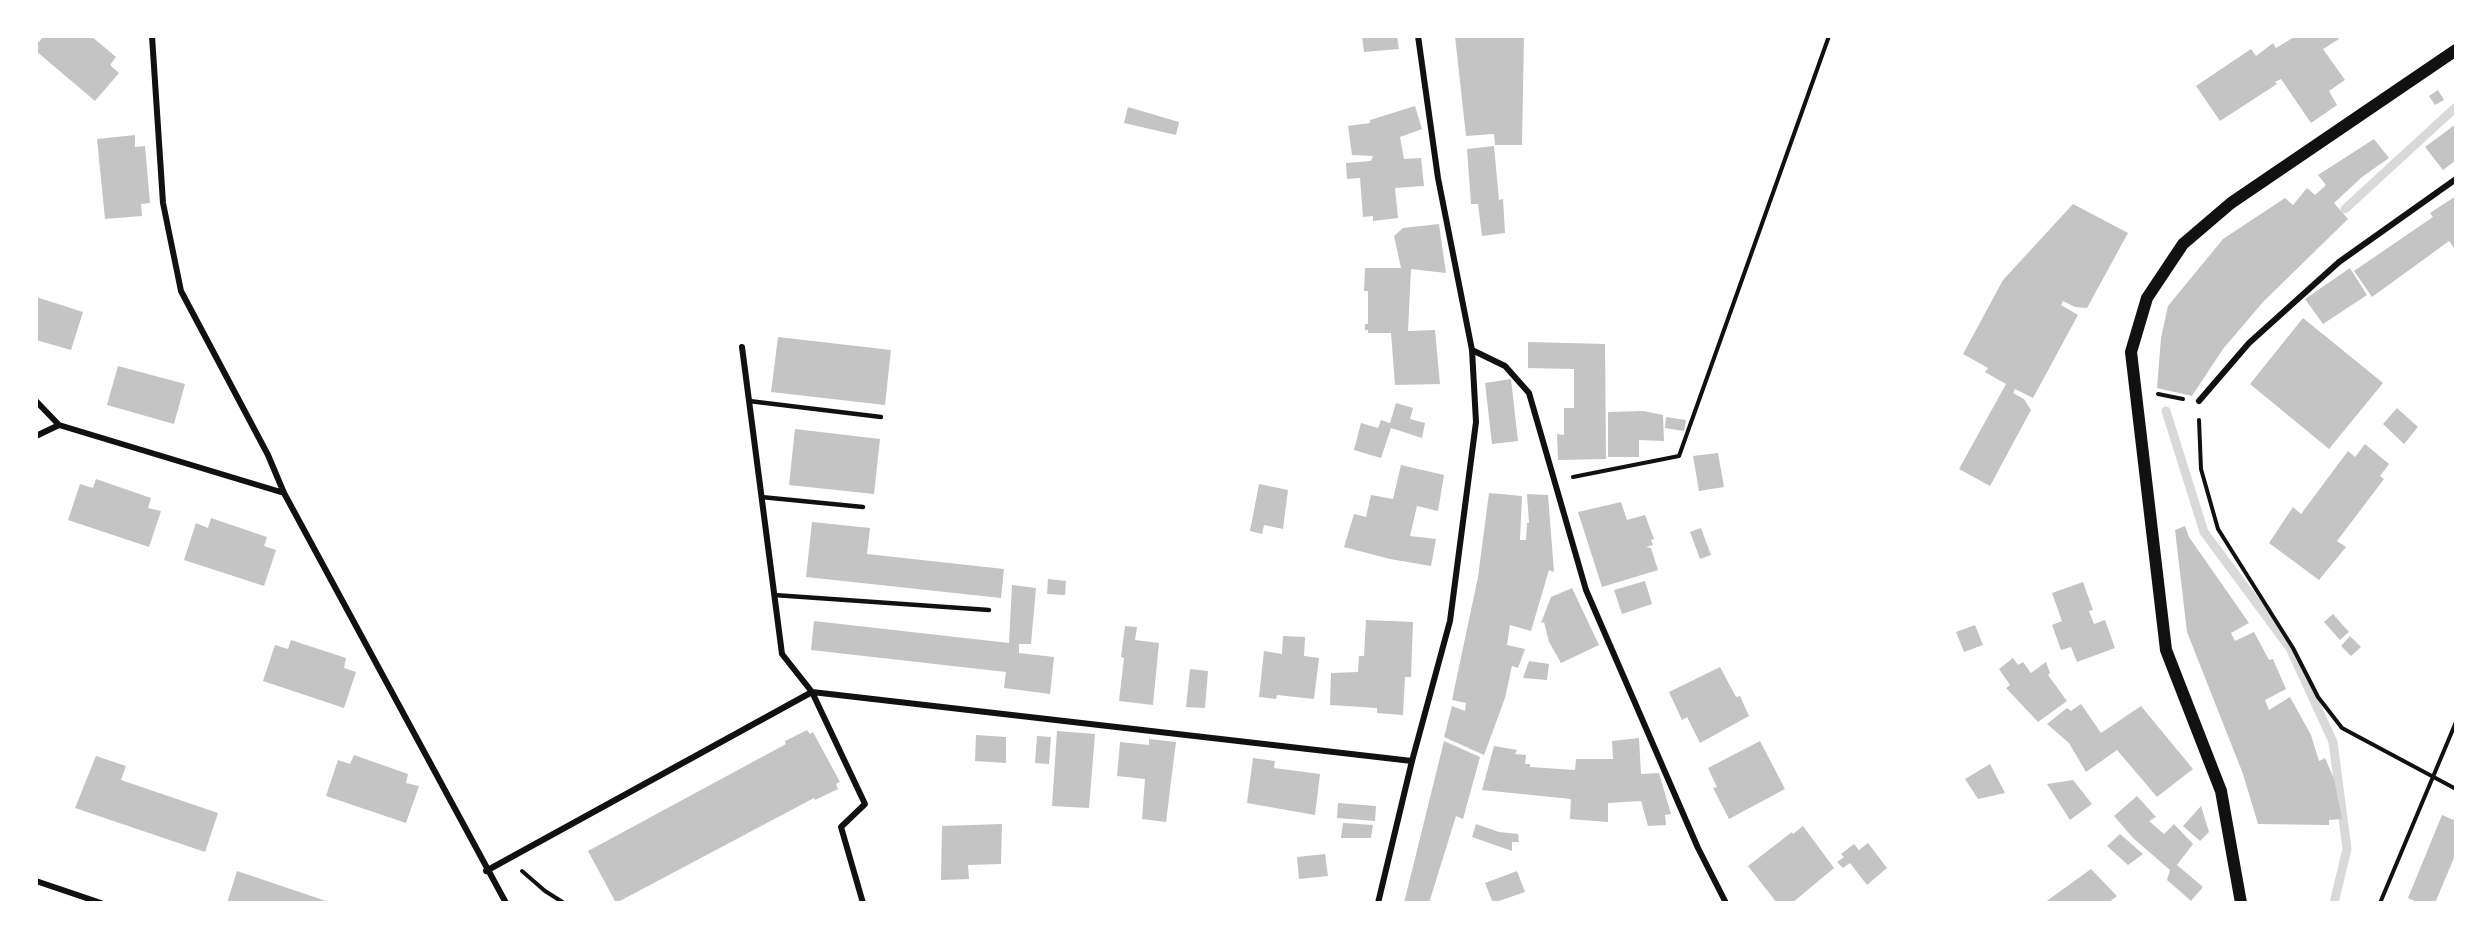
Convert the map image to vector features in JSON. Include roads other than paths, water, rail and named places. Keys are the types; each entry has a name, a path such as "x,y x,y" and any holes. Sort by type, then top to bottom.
{"main road":[{"path":"2241,903 2222,791 2166,650 2133,390 2131,352 2147,298 2182,244 2231,203 2456,50"}],"street":[{"path":"152,36 163,203 182,291 268,455 284,493 486,871 506,903"},
{"path":"1378,903 1412,761 1450,621 1476,422 1472,350 1438,178 1418,36"},
{"path":"2199,402 2248,343 2338,262 2456,179"},
{"path":"742,347 782,654 813,692 865,804 841,827 863,903"},
{"path":"1472,350 1505,366 1529,393 1586,590 1698,848 1726,903"},
{"path":"36,401 60,425 284,493"},
{"path":"36,436 60,425"},
{"path":"486,871 813,692 1412,761"},
{"path":"36,881 100,903"}],"lane":[{"path":"749,401 881,417"},
{"path":"761,497 863,507"},
{"path":"774,595 989,610"}],"waterway":[{"path":"2345,209 2456,107"},
{"path":"2166,411 2204,532 2290,648 2333,742 2347,849 2334,903"}]}
